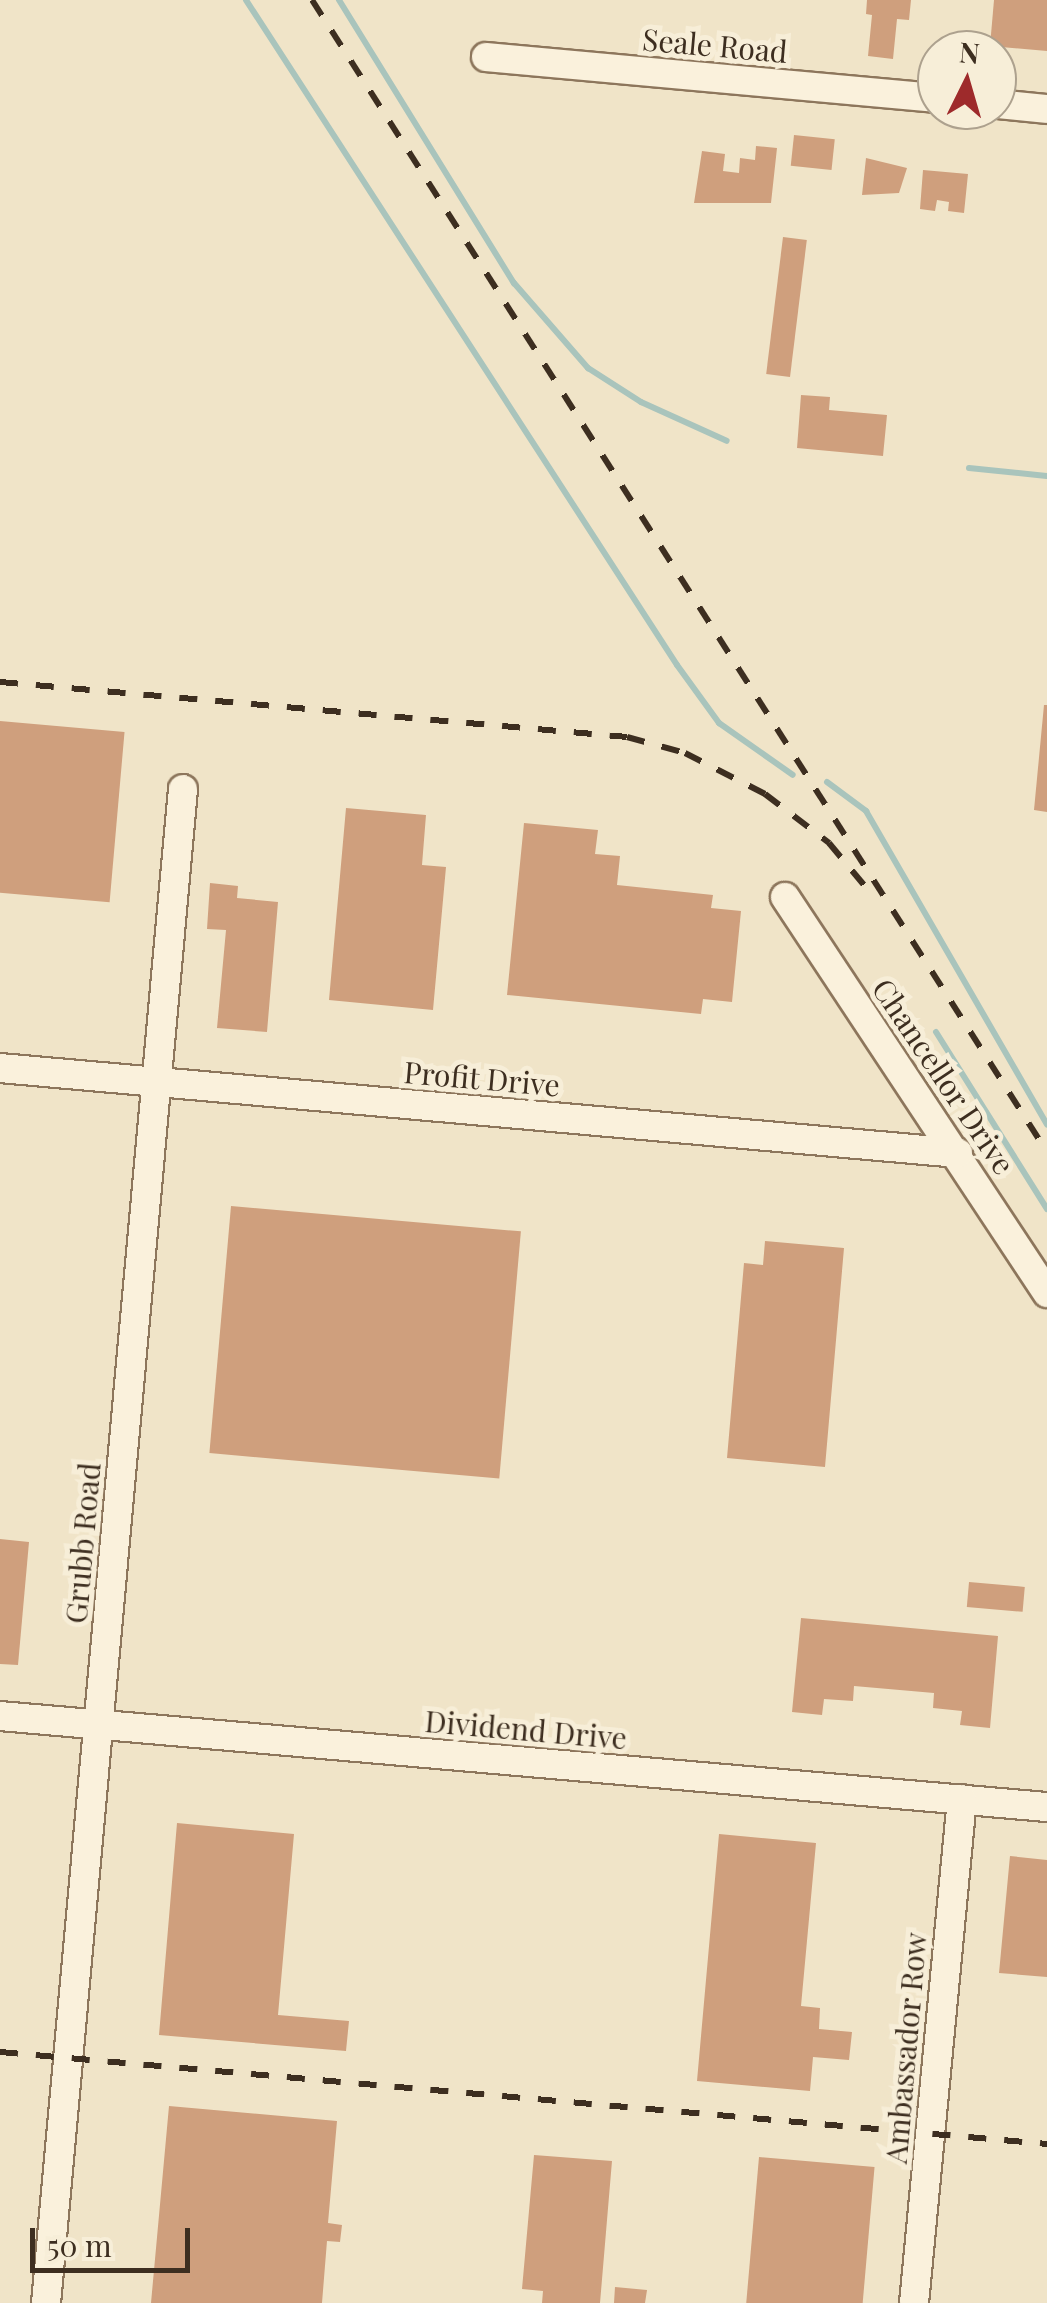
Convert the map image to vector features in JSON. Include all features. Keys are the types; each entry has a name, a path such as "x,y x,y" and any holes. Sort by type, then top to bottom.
{"street":[{"name":"Seale Road","path":"486,57 917,96"},
{"path":"1017,106 1047,108"},
{"name":"Grubb Road","path":"46,2303 183,788"},
{"name":"Chancellor Drive","path":"785,897 958,1153 1047,1293"},
{"name":"Profit Drive","path":"0,1068 958,1153"},
{"name":"Dividend Drive","path":"0,1716 1047,1807"},
{"name":"Ambassador Row","path":"914,2303 962,1799"}],"building":[{"path":"867,0 911,0 909,20 897,19 893,59 868,56 872,15 866,14"},
{"path":"994,0 1047,0 1047,51 1017,48 1017,30 991,30"},
{"path":"794,135 835,139 832,170 791,166"},
{"path":"756,146 777,148 771,203 694,203 702,151 725,154 723,171 739,173 740,158 755,160"},
{"path":"866,158 907,168 899,193 862,195"},
{"path":"923,170 968,174 964,213 948,211 949,202 937,200 935,211 920,209"},
{"path":"783,237 807,240 790,377 766,374"},
{"path":"801,395 830,397 829,410 887,415 883,456 797,448"},
{"path":"1047,705 1047,812 1034,810"},
{"path":"0,721 125,732 110,902 0,893"},
{"path":"346,808 426,815 422,865 446,867 433,1010 329,1000"},
{"path":"524,823 598,830 595,854 620,856 617,885 713,895 711,908 741,911 732,1002 703,999 701,1014 507,995"},
{"path":"210,883 238,886 237,898 278,902 267,1032 217,1028 226,930 207,929"},
{"path":"231,1206 521,1231 499,1478 209,1453"},
{"path":"765,1241 844,1248 825,1467 727,1458 744,1263 763,1265"},
{"path":"0,1539 29,1542 18,1665 0,1664"},
{"path":"969,1582 1025,1587 1023,1612 967,1607"},
{"path":"801,1618 998,1636 990,1728 960,1725 962,1711 933,1708 934,1693 854,1686 853,1701 824,1699 822,1715 792,1712"},
{"path":"177,1823 294,1834 278,2015 349,2021 346,2051 159,2035"},
{"path":"719,1834 816,1843 801,2006 820,2008 819,2029 852,2032 849,2060 813,2057 810,2091 697,2081"},
{"path":"1010,1856 1047,1860 1047,1977 999,1973"},
{"path":"169,2106 337,2121 328,2223 342,2225 340,2242 327,2241 322,2303 151,2303"},
{"path":"534,2155 612,2161 600,2303 542,2303 543,2291 522,2289"},
{"path":"759,2157 875,2167 863,2303 746,2303"},
{"path":"615,2287 647,2290 645,2303 614,2303"}],"waterway":[{"path":"246,0 677,665 719,723 793,775"},
{"path":"339,0 514,283 588,368 641,402 727,441"},
{"path":"969,468 1047,476"},
{"path":"827,782 866,811 1047,1125"},
{"path":"936,1032 1047,1209"}],"railway":[{"path":"312,0 1047,1152"},
{"path":"0,682 627,737 685,753 765,794 829,843 864,885"},
{"path":"0,2052 1047,2144"}]}
